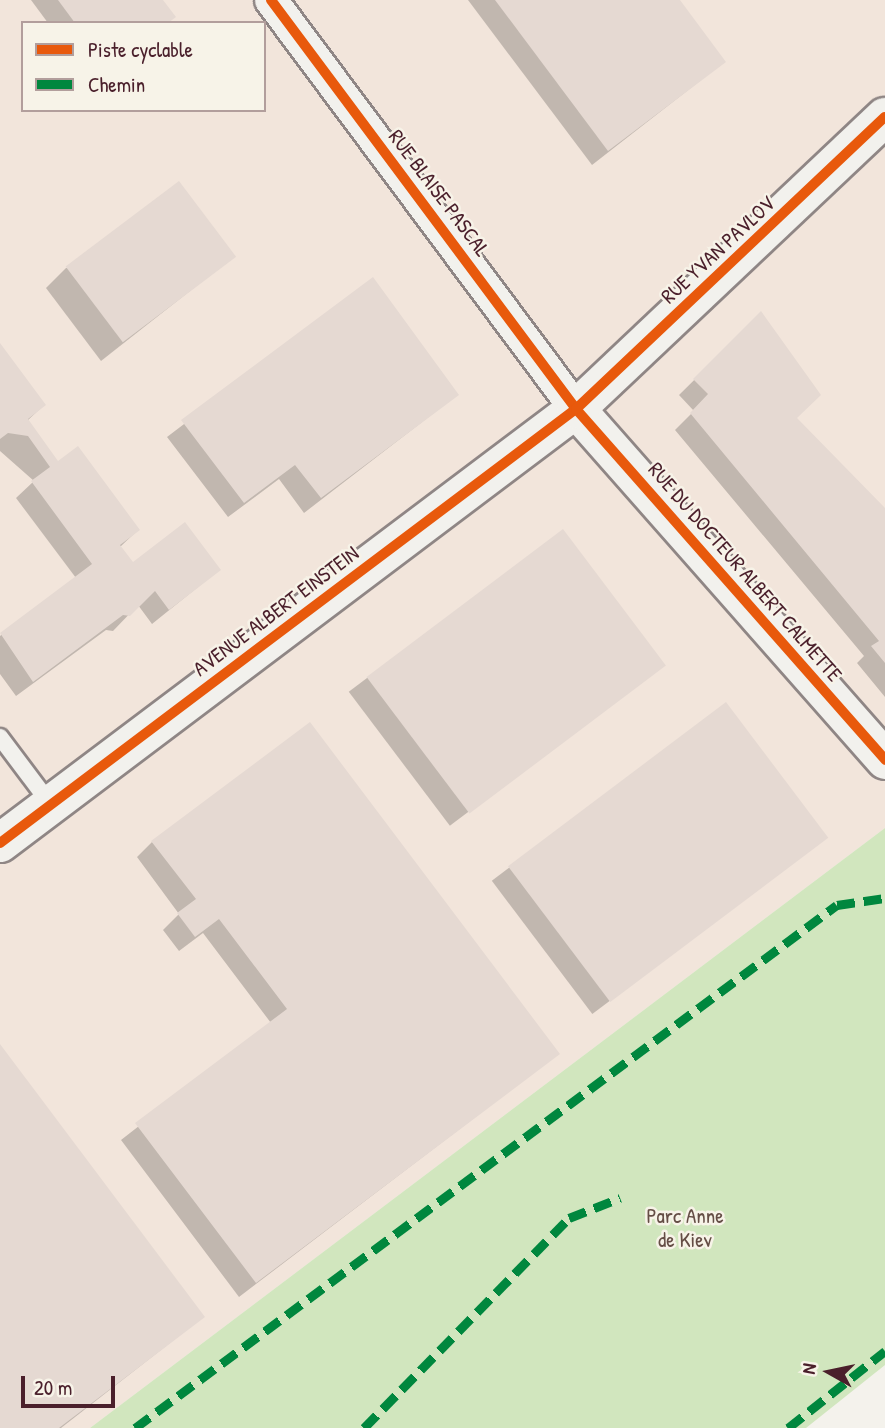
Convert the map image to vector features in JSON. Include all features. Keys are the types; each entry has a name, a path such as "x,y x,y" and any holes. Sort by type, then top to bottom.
{"street":[{"name":"RUE BLAISE PASCAL","path":"271,0 576,410"},
{"name":"RUE YVAN PAVLOV","path":"576,410 885,117"},
{"name":"RUE DU DOCTEUR ALBERT CALMETTE","path":"576,410 885,760"},
{"name":"AVENUE ALBERT EINSTEIN","path":"0,843 576,410"}],"lane":[{"path":"0,737 51,805"}],"shaded area":[{"path":"0,0 885,0 885,828 90,1428 0,1428"}],"green space":[{"name":"Parc Anne de Kiev","path":"885,828 885,1365 806,1428 90,1428"}],"building":[{"path":"58,0 163,0 176,17 171,21 74,21"},
{"path":"495,0 680,0 726,62 608,151"},
{"path":"179,181 236,257 123,342 66,266"},
{"path":"373,277 459,395 321,498 295,465 244,503 181,420"},
{"path":"761,311 821,395 797,418 885,508 885,663 871,646 879,641 690,413 708,394 693,379"},
{"path":"0,343 46,405 28,419 58,461 78,446 140,530 120,545 133,562 185,522 221,570 169,610 155,591 130,616 123,615 33,682 0,633 92,564 31,481 50,467 28,436 8,433 0,439"},
{"path":"563,529 666,666 469,814 367,677"},
{"path":"726,702 828,838 610,1002 508,866"},
{"path":"310,722 560,1054 256,1283 135,1123 287,1009 219,919 195,937 177,913 196,899 151,841"},
{"path":"0,1044 205,1317 59,1428 0,1428"}],"marked path":[{"path":"135,1428 837,905 885,898"},
{"path":"364,1428 569,1218 620,1198"},
{"path":"788,1428 885,1351"}],"cycle path":[{"path":"271,0 576,409 885,760"},
{"path":"0,843 576,409 885,117"}]}
